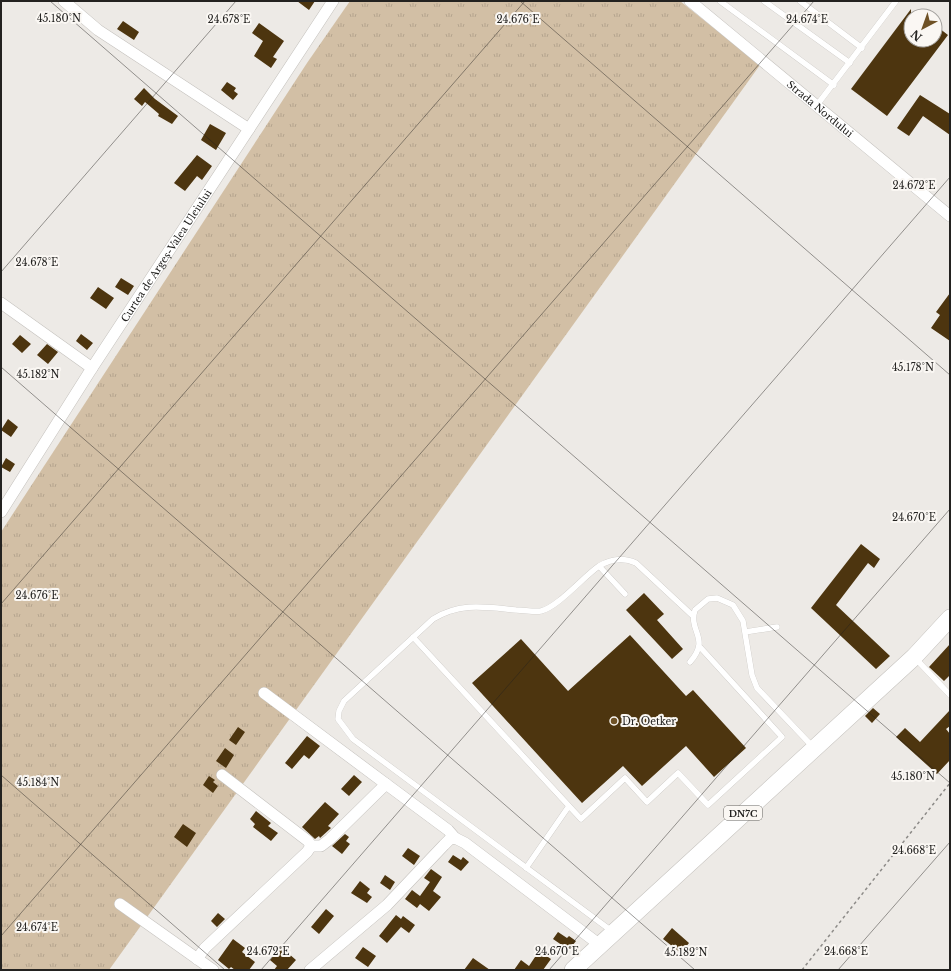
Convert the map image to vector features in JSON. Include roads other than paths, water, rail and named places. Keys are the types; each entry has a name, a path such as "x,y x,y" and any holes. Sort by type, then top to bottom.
{"main road":[{"name":"DN7C","path":"573,970 914,657 950,618"}],"street":[{"path":"64,1 98,30 249,129"},
{"name":"Curtea de Argeș-Valea Uleiului","path":"1,512 92,368 333,1"},
{"name":"Strada Nordului","path":"690,1 950,216"},
{"path":"1,303 92,368"},
{"path":"264,693 448,830 455,838 465,843 600,945"},
{"path":"222,775 308,841 311,846"},
{"path":"311,846 321,846 330,839 386,784"},
{"path":"310,970 387,905 450,839 455,838"},
{"path":"197,958 205,948 307,852 311,846"},
{"path":"120,904 214,970"}],"lane":[{"path":"720,1 834,85"},
{"path":"764,1 850,64"},
{"path":"800,1 862,48"},
{"path":"817,105 850,64 896,1"},
{"path":"613,932 353,739 338,719 339,711 344,701 413,637 433,619 447,611 463,607 539,611 546,609 554,605 586,575 609,560 626,558 636,563 693,616"},
{"path":"599,566 625,594"},
{"path":"690,662 696,655 700,638 693,622 695,610 708,598 717,598 733,605 740,614 745,632 752,675 757,688 814,748"},
{"path":"745,632 777,627"},
{"path":"413,637 581,819 625,778 647,802 678,773 708,805 782,737 699,646"},
{"path":"914,657 950,695"},
{"path":"526,868 568,806"}],"place":[{"name":"Dr. Oetker","path":"614,721"}]}
